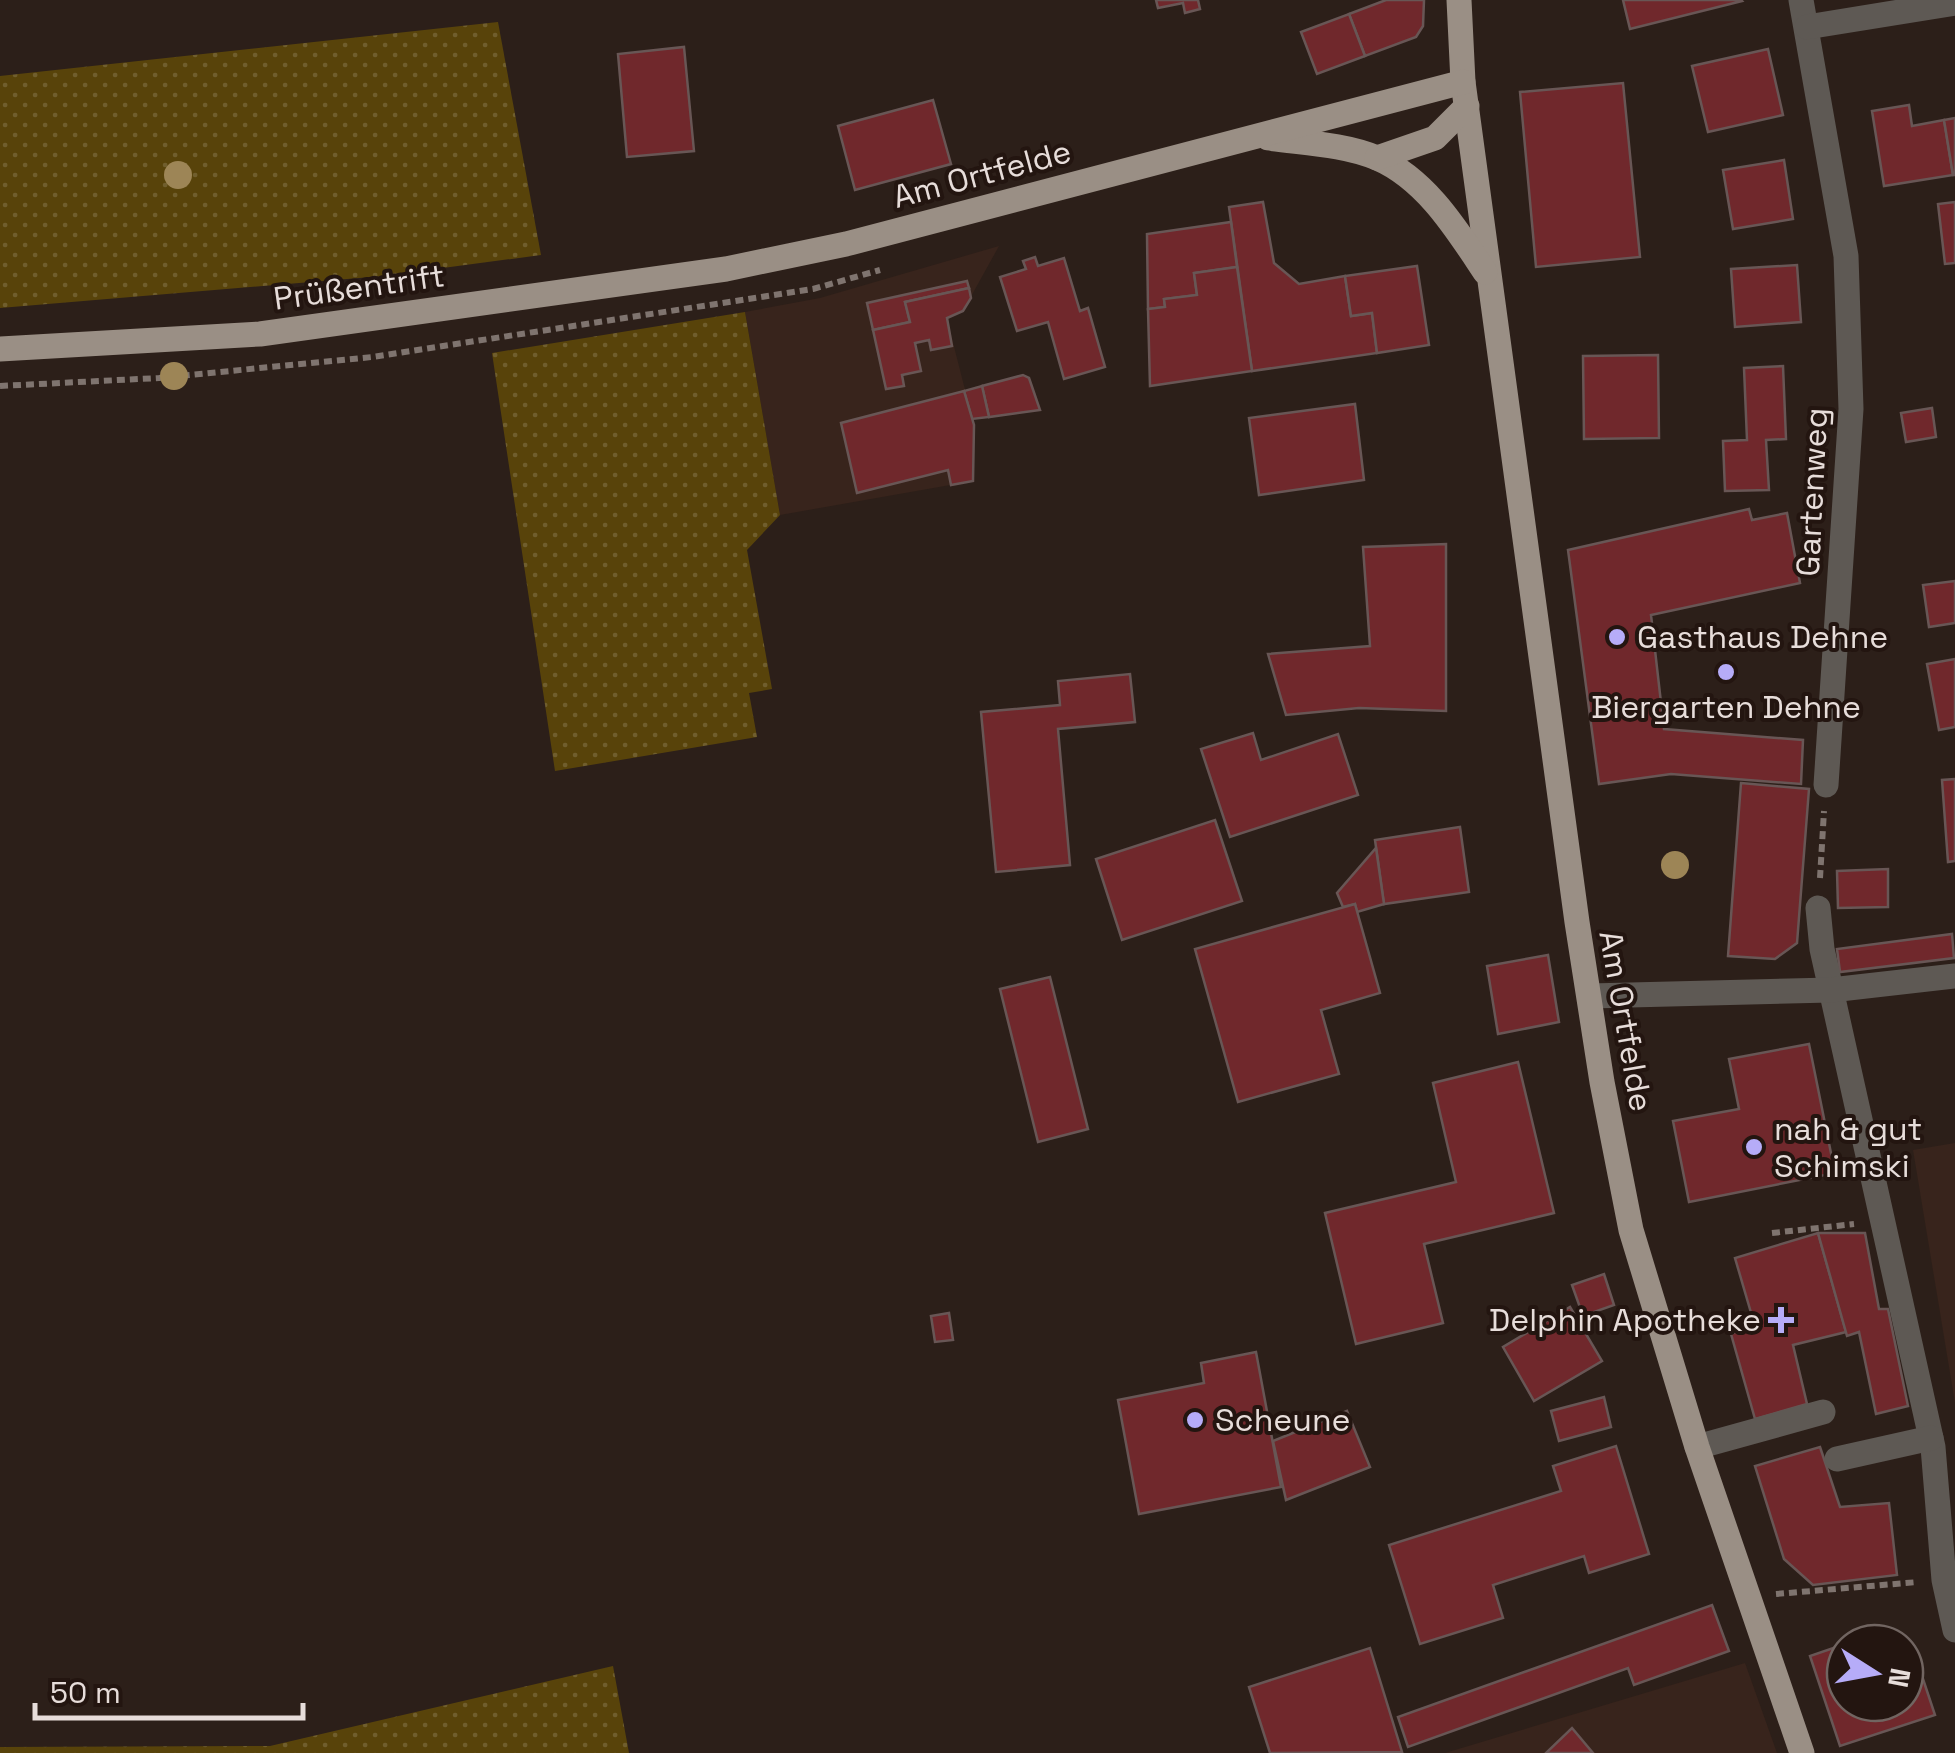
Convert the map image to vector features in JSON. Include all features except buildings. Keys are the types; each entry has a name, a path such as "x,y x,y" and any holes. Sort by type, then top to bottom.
{"main road":[{"name":"Am Ortfelde","path":"1459,0 1465,94 1488,276 1548,725 1602,1082 1631,1230 1697,1447 1802,1753"},
{"name":"Am Ortfelde","path":"726,269 846,244 1253,136 1465,94"},
{"path":"1377,158 1436,138 1465,94"},
{"name":"Am Ortfelde","path":"1253,136 1340,148 1377,158 1422,188 1457,229 1488,276"},
{"name":"Prüßentrift","path":"0,349 260,334 726,269"}],"street":[{"name":"Gartenweg","path":"1802,0 1846,256 1851,409 1826,785"},
{"path":"1807,27 1955,3"},
{"path":"1818,908 1822,950 1880,1222 1939,1442 1944,1580 1955,1630"},
{"path":"1590,996 1831,990 1955,976"},
{"path":"1697,1447 1823,1412"},
{"path":"1837,1459 1939,1442"}],"path":[{"path":"740,301 813,289 882,269"},
{"path":"1818,908 1826,785"},
{"path":"1772,1233 1880,1222"},
{"path":"1747,1596 1898,1584"}],"shaded area":[{"path":"498,22 541,255 383,276 0,308 0,76"},
{"path":"999,246 963,311 947,319 974,425 973,481 780,515 745,312 820,298"},
{"path":"745,312 780,515 747,550 772,689 749,693 757,737 555,771 492,353"},
{"path":"1955,1143 1955,1403 1913,1150"},
{"path":"1745,1663 1777,1753 1445,1753"},
{"path":"613,1666 629,1753 0,1753 0,1747 270,1746"}],"place":[{"name":"Gasthaus Dehne","path":"1617,637"},
{"name":"Biergarten Dehne","path":"1726,672"},
{"name":"nah & gut Schimski","path":"1754,1147"},
{"name":"Delphin Apotheke","path":"1781,1320"},
{"name":"Scheune","path":"1195,1420"}]}
